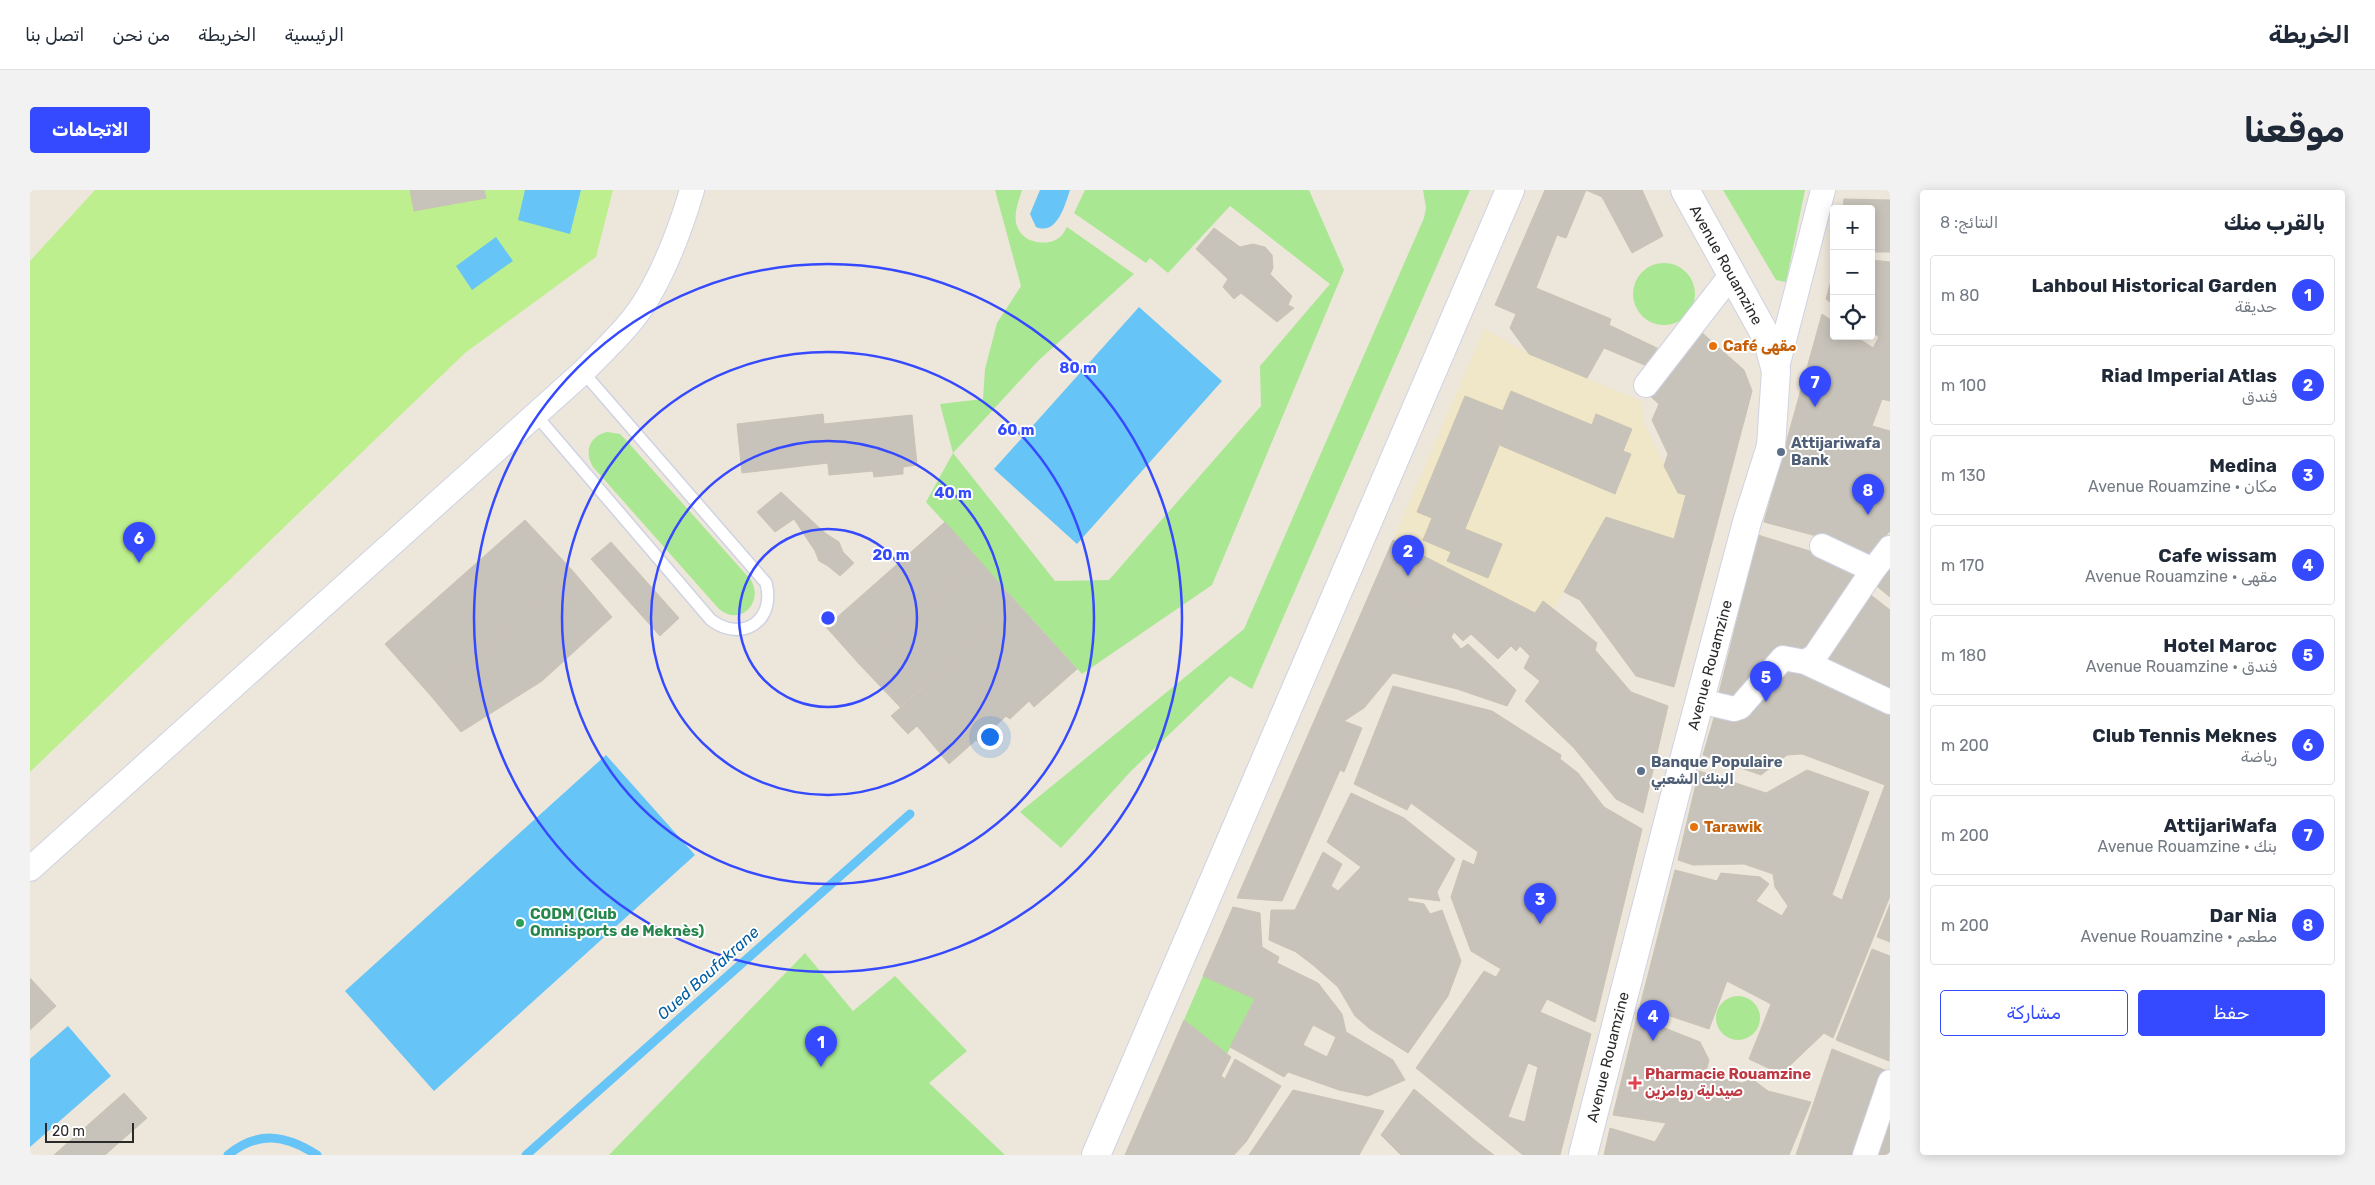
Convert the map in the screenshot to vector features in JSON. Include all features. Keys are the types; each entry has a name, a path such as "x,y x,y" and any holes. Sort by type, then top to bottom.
{"main road":[{"path":"1096,1155 1510,190"},
{"name":"Avenue Rouamzine","path":"1583,1155 1747,522 1771,446 1776,371 1767,338 1685,190"}],"street":[{"path":"30,869 583,372 624,329 648,298 679,232 692,190"},
{"path":"1776,371 1823,190"},
{"path":"1646,385 1732,274"},
{"path":"1822,546 1873,570"},
{"path":"1805,662 1816,656 1873,570 1890,548"},
{"path":"1700,701 1734,709 1740,707 1783,658 1805,662 1890,702"},
{"path":"1864,1155 1890,1082"}],"lane":[{"path":"535,414 711,620 719,626 739,630 757,622 764,614 768,604 766,583 583,372"}],"shaded area":[{"path":"1484,329 1529,354 1641,401 1645,425 1678,493 1686,495 1674,539 1606,518 1554,609 1535,613 1393,540"}],"green space":[{"path":"95,190 613,190 596,257 465,353 30,772 30,261"},
{"path":"995,190 1022,190 1017,206 1016,222 1020,232 1028,239 1045,243 1051,242 1061,236 1067,227 1134,274 1039,360 953,453 940,404 983,399 985,369 997,323 1021,286"},
{"path":"1085,190 1309,190 1344,270 1212,585 1082,674 926,502 953,453 1055,581 1109,580 1261,406 1260,366 1330,284 1230,206 1168,273 1150,258 1146,263 1074,213"},
{"path":"1423,190 1470,190 1252,689 1230,676 1131,771 1061,848 1020,812 1244,629 1424,218 1426,208"},
{"path":"1723,190 1805,190 1786,282 1776,280"},
{"path":"1664,263 1676,265 1686,272 1693,282 1695,294 1693,306 1686,316 1676,323 1664,325 1652,323 1642,316 1635,306 1633,294 1635,282 1642,272 1652,265"},
{"path":"607,432 620,434 625,439 751,580 754,597 748,610 742,614 735,615 727,614 719,609 593,467 589,456 590,445 596,437"},
{"path":"805,953 853,1011 895,976 967,1051 929,1083 1005,1155 609,1155"},
{"path":"1203,976 1255,999 1227,1054 1184,1020"},
{"path":"1734,996 1742,996 1754,1002 1760,1018 1754,1034 1742,1040 1734,1040 1722,1034 1716,1022 1716,1014 1722,1002"}],"water":[{"path":"525,190 581,190 570,234 518,220"},
{"path":"1040,190 1070,190 1063,211 1055,223 1043,229 1036,227 1030,214"},
{"path":"496,237 513,261 472,290 456,266"},
{"path":"1139,307 1222,381 1077,544 994,469"},
{"name":"CODM (Club Omnisports de Meknès)","path":"606,755 695,855 434,1091 345,991"},
{"path":"68,1026 111,1076 30,1147 30,1059"}],"building":[{"path":"410,190 484,190 486,198 414,211"},
{"path":"1545,190 1586,190 1566,238 1557,235 1536,288 1611,319 1609,325 1657,348 1647,366 1604,348 1587,378 1529,354 1510,328 1516,314 1495,305"},
{"path":"1586,190 1642,190 1663,236 1632,253 1602,197"},
{"path":"1844,199 1890,200 1890,252 1875,252 1875,205 1843,205"},
{"path":"1214,228 1240,247 1253,244 1265,247 1272,255 1273,268 1270,274 1292,296 1288,305 1294,308 1277,322 1241,293 1234,299 1223,287 1228,279 1196,249"},
{"path":"1875,260 1890,262 1890,401 1882,399 1872,426 1890,431 1890,531 1865,560 1824,538 1764,522 1822,314 1830,319 1830,340 1861,340 1873,348 1879,337 1875,334"},
{"path":"1830,284 1830,302 1826,299"},
{"path":"1700,331 1744,370 1752,391 1674,687 1636,676 1580,600 1564,592 1606,517 1674,539 1686,495 1678,493 1664,466 1668,454 1652,420 1659,404 1650,396"},
{"path":"1511,391 1592,425 1596,414 1632,429 1623,451 1631,454 1615,494 1490,441"},
{"path":"1465,396 1503,411 1490,441 1499,446 1465,529 1502,544 1488,578 1447,561 1451,552 1423,540 1432,518 1417,512"},
{"path":"823,414 828,463 742,473 737,424"},
{"path":"912,415 917,465 903,467 903,474 874,477 873,471 829,475 824,424"},
{"path":"781,492 825,533 839,542 843,552 854,563 840,576 819,561 815,551 794,519 775,532 757,512"},
{"path":"525,520 572,570 431,696 385,644"},
{"path":"945,522 979,560 860,665 826,627"},
{"path":"1758,535 1819,554 1860,576 1801,656 1737,699 1719,693"},
{"path":"1393,540 1443,566 1428,597 1418,593 1411,605 1373,586"},
{"path":"611,542 679,618 660,636 591,559"},
{"path":"1890,559 1890,597 1873,583"},
{"path":"979,560 1018,604 900,707 860,665"},
{"path":"1443,566 1535,613 1543,601 1597,643 1595,650 1631,692 1668,706 1643,813 1616,799 1574,748 1525,701 1540,681 1524,668 1530,656 1520,646 1516,651 1511,646 1498,659 1471,634 1463,641 1454,632 1451,637 1461,649 1468,644 1516,690 1507,706 1457,689 1393,673 1364,708 1344,721 1362,728 1344,772 1340,770 1282,901 1237,898 1373,586 1411,605 1418,593 1428,597"},
{"path":"572,570 612,617 542,681 461,732 431,696"},
{"path":"1867,592 1890,610 1890,697 1820,660"},
{"path":"1018,604 1077,669 1034,707 1029,701 1010,719 1006,716 978,742 976,740 949,764 917,726 908,734 891,716"},
{"path":"1787,664 1890,708 1890,896 1833,1038 1824,1033 1781,1074 1749,1059 1771,1004 1727,981 1709,1029 1640,1006 1675,870 1717,881 1721,873 1760,877 1769,884 1756,901 1782,916 1788,906 1775,887 1773,874 1744,864 1693,865 1678,860 1699,771 1766,793 1807,770 1869,792 1832,895 1842,900 1885,785 1802,754 1787,755 1761,775 1703,755 1716,711"},
{"path":"1393,686 1492,711 1561,755 1560,759 1578,773 1604,807 1642,829 1595,1022 1547,999 1540,1012 1591,1034 1560,1155 1523,1155 1416,1068 1484,971 1496,977 1501,969 1471,951 1451,897 1463,860 1474,865 1478,852 1411,803 1407,810 1354,784","holes":["1528,1063 1538,1067 1525,1122 1508,1117"]},
{"path":"1351,793 1404,818 1455,859 1437,892 1440,901 1408,897 1408,901 1424,904 1430,914 1442,910 1461,961 1448,996 1408,1053 1370,1029 1355,1016 1338,987 1313,965 1296,952 1269,940 1271,910 1295,910 1323,852 1342,864 1331,886 1338,891 1361,867 1327,842"},
{"path":"1890,904 1890,942 1877,937"},
{"path":"1233,907 1260,913 1262,947 1279,957 1277,963 1318,983 1342,1014 1346,1032 1393,1060 1405,1080 1368,1096 1339,1090 1288,1072 1284,1077 1230,1047 1255,999 1203,976","holes":["1313,1025 1336,1037 1327,1057 1303,1045"]},
{"path":"1872,949 1890,956 1889,1061 1836,1040"},
{"path":"30,978 56,1006 30,1030"},
{"path":"1637,1017 1700,1042 1709,1060 1705,1075 1742,1083 1752,1079 1768,1091 1811,1102 1789,1155 1604,1155 1610,1128 1655,1142 1666,1123 1613,1115"},
{"path":"1184,1020 1231,1057 1221,1076 1225,1079 1235,1059 1281,1086 1246,1142 1234,1155 1125,1155"},
{"path":"1832,1049 1887,1071 1858,1155 1796,1155"},
{"path":"1414,1089 1494,1155 1401,1155 1381,1135"},
{"path":"1293,1090 1384,1111 1359,1155 1249,1155"},
{"path":"124,1093 147,1118 105,1155 54,1155"},
{"path":"1890,1110 1890,1155 1875,1155"}],"waterway":[{"name":"Oued Boufakrane","path":"526,1155 910,814"},
{"name":"Oued Boufakrane","path":"228,1155 250,1142 272,1138 294,1143 317,1155"}],"place":[{"name":"Café مقهى","path":"1713,346"},
{"name":"AttijariWafa","path":"1815,407"},
{"name":"Attijariwafa Bank","path":"1781,452"},
{"name":"Dar Nia","path":"1868,515"},
{"name":"Club Tennis Meknes","path":"139,563"},
{"name":"Riad Imperial Atlas","path":"1408,576"},
{"name":"Hotel Maroc","path":"1766,702"},
{"name":"Banque Populaire البنك الشعبي","path":"1641,771"},
{"name":"Tarawik","path":"1694,827"},
{"name":"CODM (Club Omnisports de Meknès)","path":"520,923"},
{"name":"Medina","path":"1540,924"},
{"name":"Cafe wissam","path":"1653,1041"},
{"name":"Lahboul Historical Garden","path":"821,1067"},
{"name":"Pharmacie Rouamzine صيدلية روامزين","path":"1635,1083"}]}
